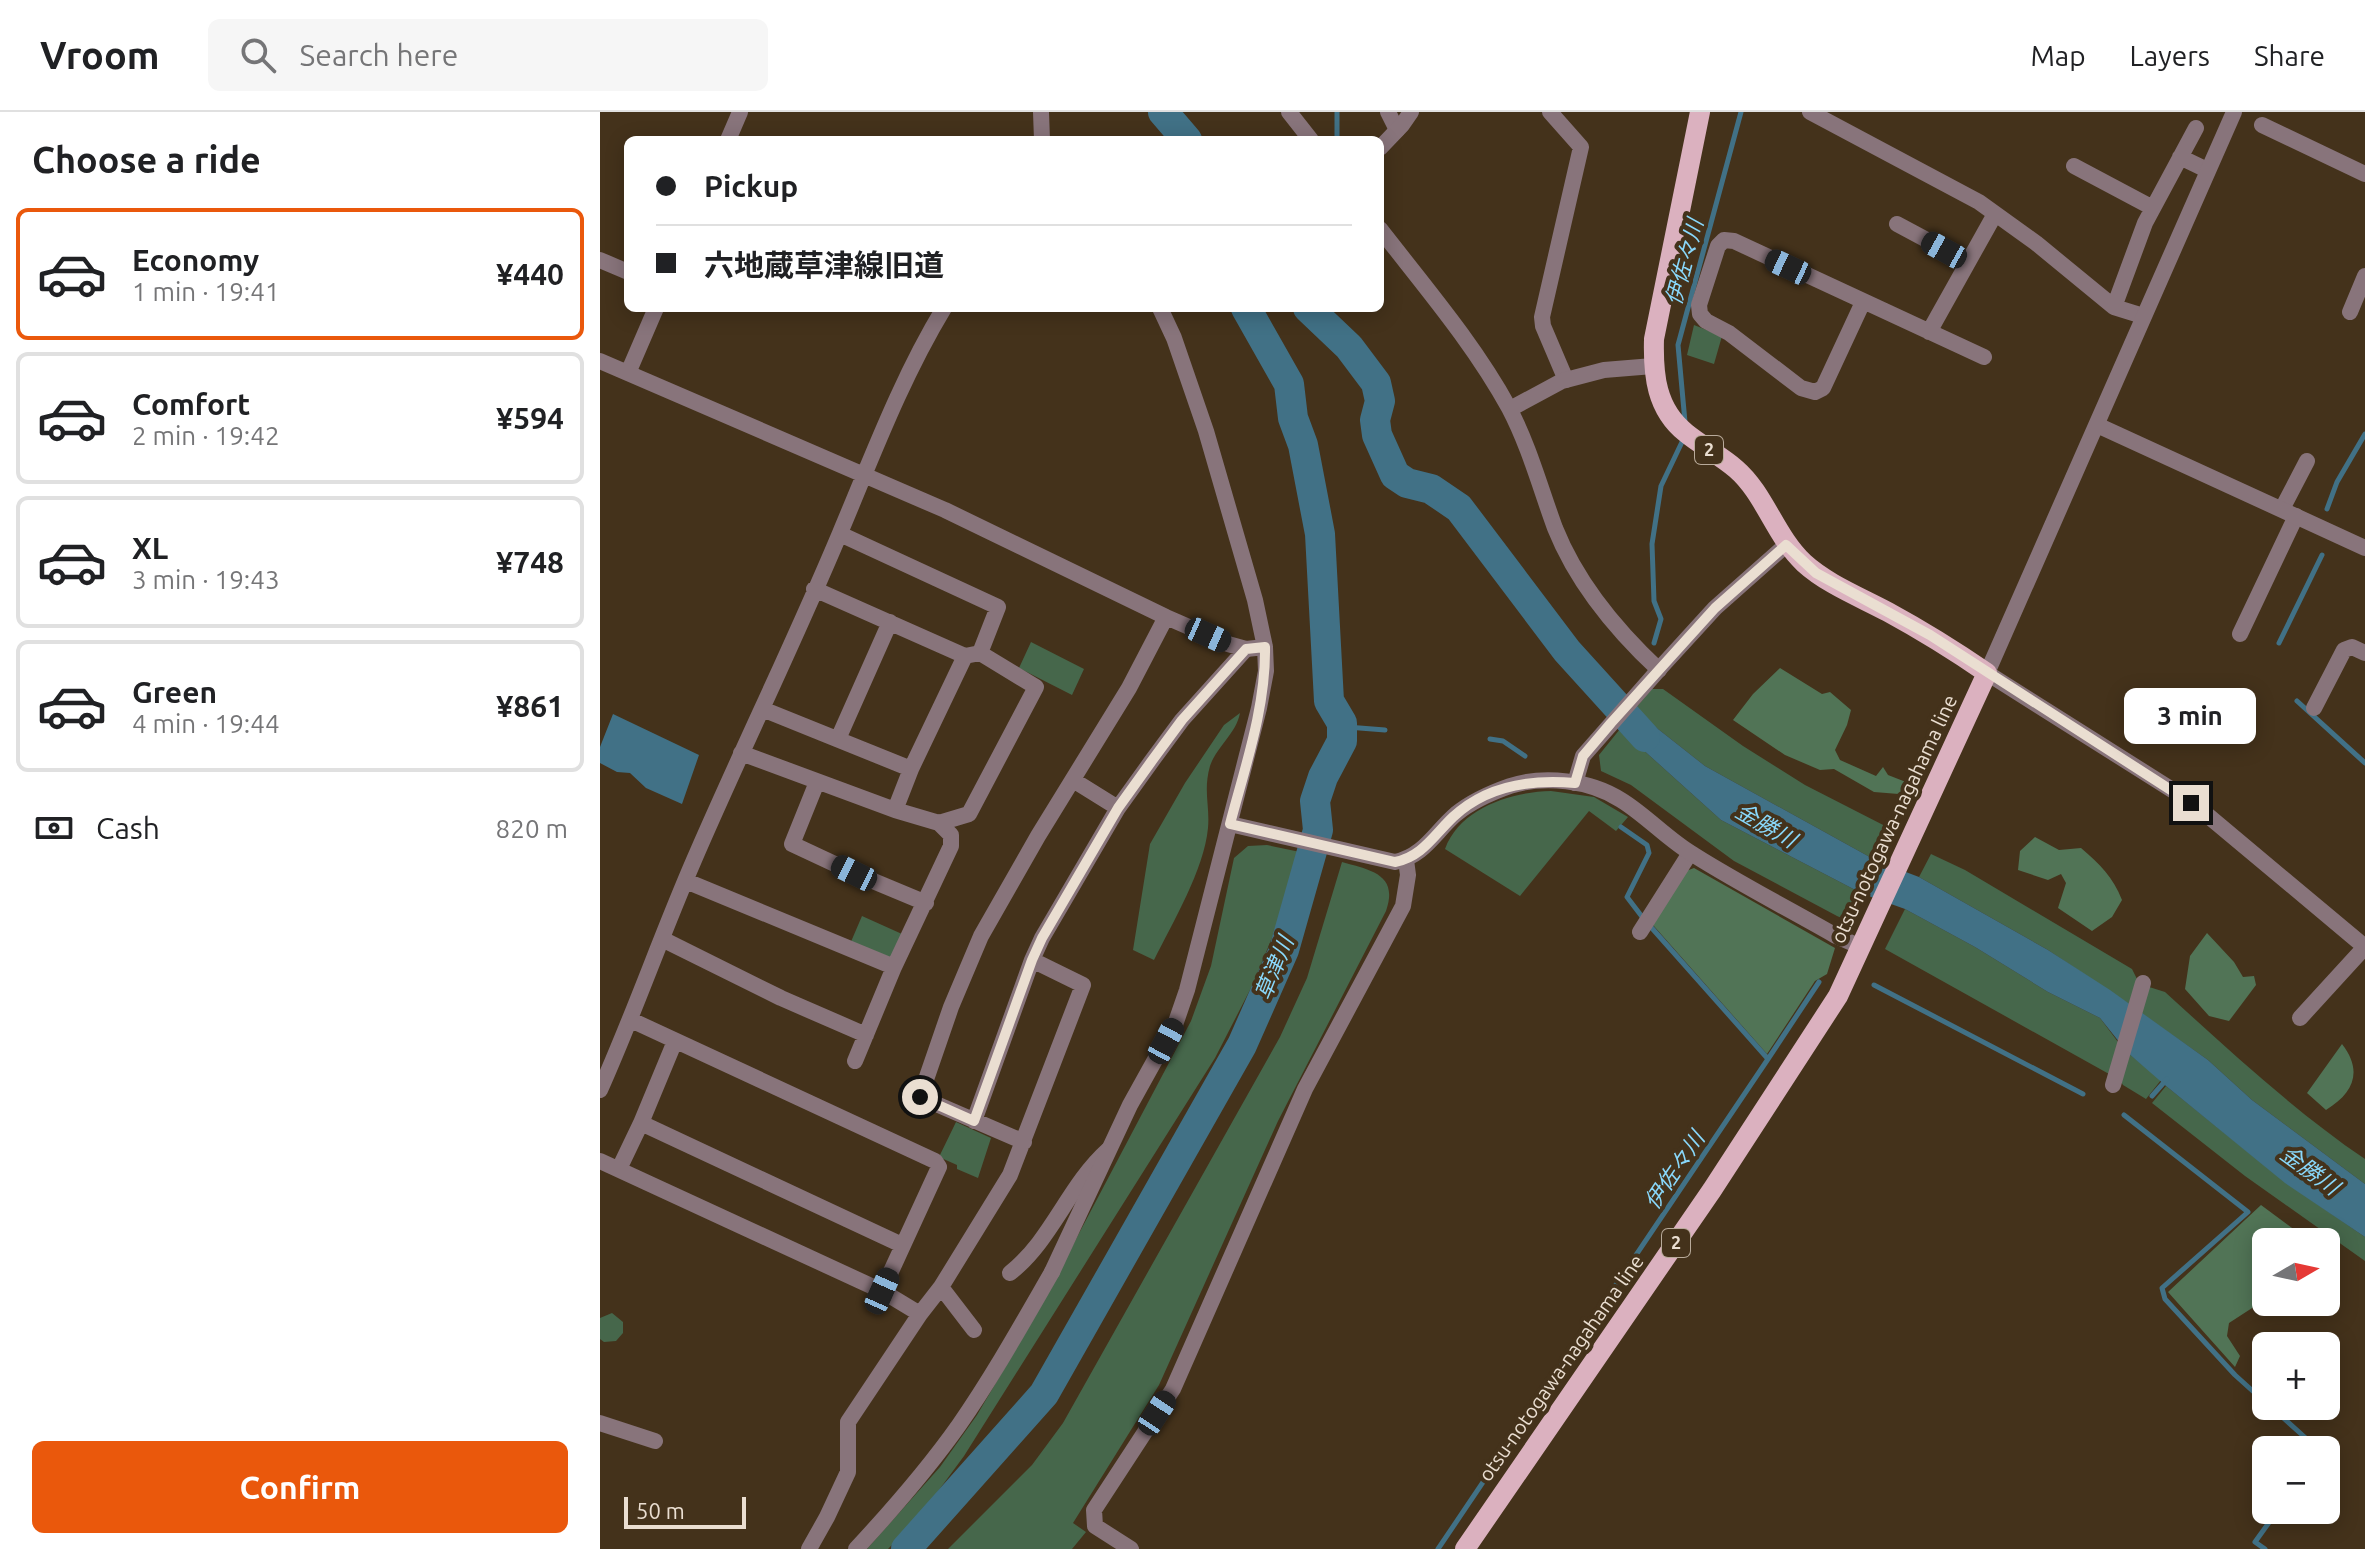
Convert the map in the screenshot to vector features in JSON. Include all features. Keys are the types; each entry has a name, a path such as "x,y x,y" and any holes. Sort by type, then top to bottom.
{"main road":[{"name":"2","path":"1700,112 1654,339 1653,366 1657,389 1671,418 1736,469 1786,545 1816,573 1930,635 1987,673"},
{"name":"otsu-notogawa-nagahama line","path":"1465,1549 1712,1190 1838,996 1987,673"}],"street":[{"path":"730,136 740,112"},
{"path":"1041,112 1042,136"},
{"path":"1289,112 1308,136"},
{"path":"1388,112 1397,130"},
{"path":"1384,144 1411,112"},
{"path":"1550,112 1581,147 1542,317 1566,380"},
{"path":"1810,112 1831,117 1979,202 2114,307 2143,316"},
{"path":"2234,112 1987,673 2196,807 2365,947 2300,1018"},
{"path":"2262,125 2365,174"},
{"path":"2114,307 2137,241 2196,128"},
{"path":"2180,157 2207,170"},
{"path":"2074,166 2153,208"},
{"path":"1929,332 1995,214"},
{"path":"1897,224 1968,262"},
{"path":"1384,234 1487,370 1510,409 1532,459 1556,530 1589,591 1621,635 1656,674"},
{"path":"1863,302 1823,388 1815,392 1801,388 1729,333 1706,321 1700,314 1699,305 1718,246 1724,240 1734,241 1984,357"},
{"path":"600,260 624,270"},
{"path":"2350,312 2365,276"},
{"path":"628,373 654,312"},
{"path":"600,1090 741,753 840,534 862,475 925,338 941,312"},
{"path":"856,1549 899,1503 959,1425 993,1373 1052,1272 1109,1150 1176,1022 1197,958 1259,708 1266,671 1265,647 1255,600 1196,401 1162,312"},
{"path":"600,361 945,510 1228,644 1246,649 1265,647"},
{"path":"1510,409 1566,380 1604,370 1653,366"},
{"path":"2097,425 2365,548"},
{"path":"2240,634 2307,461"},
{"path":"840,534 998,607 911,769 895,810"},
{"path":"1575,783 1578,768 1590,747 1715,608 1786,545"},
{"path":"814,589 972,655 1036,687 969,814 939,823"},
{"path":"1024,1142 920,1097 951,1007 981,936 1129,688 1166,617"},
{"path":"838,739 890,622"},
{"path":"2314,708 2344,650 2352,647 2365,653"},
{"path":"974,1121 1032,960 1118,808 1182,720 1246,649"},
{"path":"762,709 911,769"},
{"path":"741,753 895,810 939,823 951,835 951,846 894,967 855,1061"},
{"path":"1073,780 1118,808"},
{"path":"1230,824 1395,862 1406,860 1424,848 1455,815 1481,797 1514,785 1538,781 1575,783 1602,790 1621,800 1690,853 1836,936 1861,947"},
{"path":"817,782 792,844 926,903"},
{"path":"1640,932 1690,853"},
{"path":"1131,1549 1095,1526 1094,1510 1173,1389 1305,1089 1403,906 1408,875 1406,860"},
{"path":"686,881 894,967"},
{"path":"662,939 781,998 866,1035"},
{"path":"809,1549 848,1472 848,1422 941,1287 1004,1186 1024,1142 1083,985 1032,960"},
{"path":"2114,1081 2143,983"},
{"path":"631,1020 935,1161 939,1167 882,1291"},
{"path":"619,1169 675,1041"},
{"path":"641,1123 902,1245"},
{"path":"1010,1273 1028,1259 1083,1175 1109,1150"},
{"path":"600,1161 882,1291 920,1314"},
{"path":"941,1287 974,1330"},
{"path":"600,1423 655,1441"}],"green space":[{"path":"1694,325 1722,336 1714,364 1687,355"},
{"path":"1031,642 1084,669 1072,695 1019,668"},
{"path":"1780,668 1822,694 1830,692 1851,710 1835,750 1840,760 1876,776 1883,767 1888,775 1911,784 1911,795 1874,792 1834,769 1820,770 1785,755 1733,720 1753,694"},
{"path":"1652,689 1663,689 1743,746 1805,785 1891,829 1877,861 1705,766 1634,710"},
{"path":"1240,713 1235,727 1210,766 1207,783 1208,828 1201,861 1154,960 1133,950 1150,844 1185,783 1224,725"},
{"path":"1620,729 1721,820 1863,894 1853,916 1846,920 1837,916 1734,861 1631,785 1601,771 1599,755"},
{"path":"1551,791 1594,797 1628,817 1616,831 1589,811 1520,896 1445,849 1462,823 1489,805 1520,795"},
{"path":"2035,837 2059,850 2081,848 2100,865 2122,900 2112,917 2092,931 2058,908 2066,883 2061,874 2048,880 2018,870 2020,851"},
{"path":"1267,845 1300,852 1274,933 1253,984 1215,1058 964,1456 922,1513 888,1549 867,1549 940,1467 977,1415 1037,1313 1191,1021 1211,966 1234,858 1248,846"},
{"path":"1931,854 1965,870 2132,969 2137,979 2129,1004 2048,950 1919,877"},
{"path":"1342,862 1372,871 1385,881 1389,889 1386,911 1278,1121 1159,1385 1073,1523 1086,1532 1072,1549 948,1549 1032,1465 1063,1423 1280,1037 1307,978"},
{"path":"1694,868 1835,948 1827,974 1815,981 1767,1054 1653,925 1686,871"},
{"path":"1905,909 2048,992 2100,1018 2118,1042 2109,1074 1885,949"},
{"path":"862,916 902,934 893,956 885,959 850,944"},
{"path":"2207,933 2234,962 2243,977 2254,976 2256,985 2229,1021 2209,1016 2185,989 2190,956"},
{"path":"2146,986 2165,992 2287,1100 2365,1159 2365,1184 2252,1100 2208,1060 2141,1013"},
{"path":"2342,1044 2352,1063 2352,1081 2343,1096 2326,1110 2307,1093"},
{"path":"2128,1053 2161,1080 2146,1099 2120,1080"},
{"path":"2166,1086 2285,1182 2365,1237 2365,1261 2340,1243 2340,1228 2318,1228 2245,1176 2152,1103"},
{"path":"956,1122 991,1138 978,1178 939,1157"},
{"path":"2261,1205 2292,1228 2252,1228 2252,1308 2229,1323 2227,1336 2240,1356 2235,1367 2168,1292"},
{"path":"612,1313 623,1322 623,1333 616,1341 604,1342 600,1339 600,1318"}],"water":[{"path":"1634,710 1705,766 1877,861 1919,877 2048,950 2208,1060 2252,1100 2365,1184 2365,1237 2285,1183 2166,1086 2128,1053 2100,1018 2048,992 1905,909 1863,894 1721,820 1620,729"},
{"path":"613,714 699,755 682,804 646,788 630,773 617,772 600,763 600,747"}],"waterway":[{"name":"草津川","path":"1163,112 1184,136"},
{"path":"1337,112 1337,136"},
{"name":"伊佐々川","path":"1685,422 1678,345 1741,112"},
{"name":"草津川","path":"906,1549 1044,1394 1242,1045 1284,950 1318,830 1315,801 1323,777 1342,741 1342,723 1329,701 1320,534 1303,445 1293,418 1289,384 1248,312"},
{"name":"金勝川","path":"1312,312 1349,347 1376,383 1380,401 1375,420 1377,435 1395,475 1407,483 1431,489 1459,508 1567,651 1645,737"},
{"path":"2327,509 2337,482 2365,434"},
{"name":"伊佐々川","path":"1654,643 1661,619 1654,601 1652,544 1661,486 1682,442"},
{"path":"2279,643 2322,555"},
{"path":"2297,701 2365,763"},
{"name":"伊佐々川","path":"1342,723 1347,727 1385,730"},
{"name":"伊佐々川","path":"1490,739 1503,741 1525,756"},
{"name":"伊佐々川","path":"1621,827 1647,845 1649,853 1627,897 1643,918"},
{"name":"伊佐々川","path":"1438,1549 1768,1059 1650,926"},
{"path":"1768,1059 1819,982"},
{"path":"1874,985 2083,1094"},
{"path":"2152,1096 2167,1079"},
{"path":"2124,1115 2248,1212 2162,1288 2165,1299 2252,1390"},
{"path":"2286,1420 2303,1436"},
{"path":"2265,1549 2255,1542 2268,1524"}],"route":[{"path":"920,1097 974,1121 1042,938 1118,808 1182,720 1246,649 1265,647 1266,671 1230,824 1374,859 1406,860 1424,848 1455,815 1481,797 1514,785 1538,781 1575,783 1583,756 1611,723 1715,608 1786,545 1816,573 1930,635 2191,803"}]}
